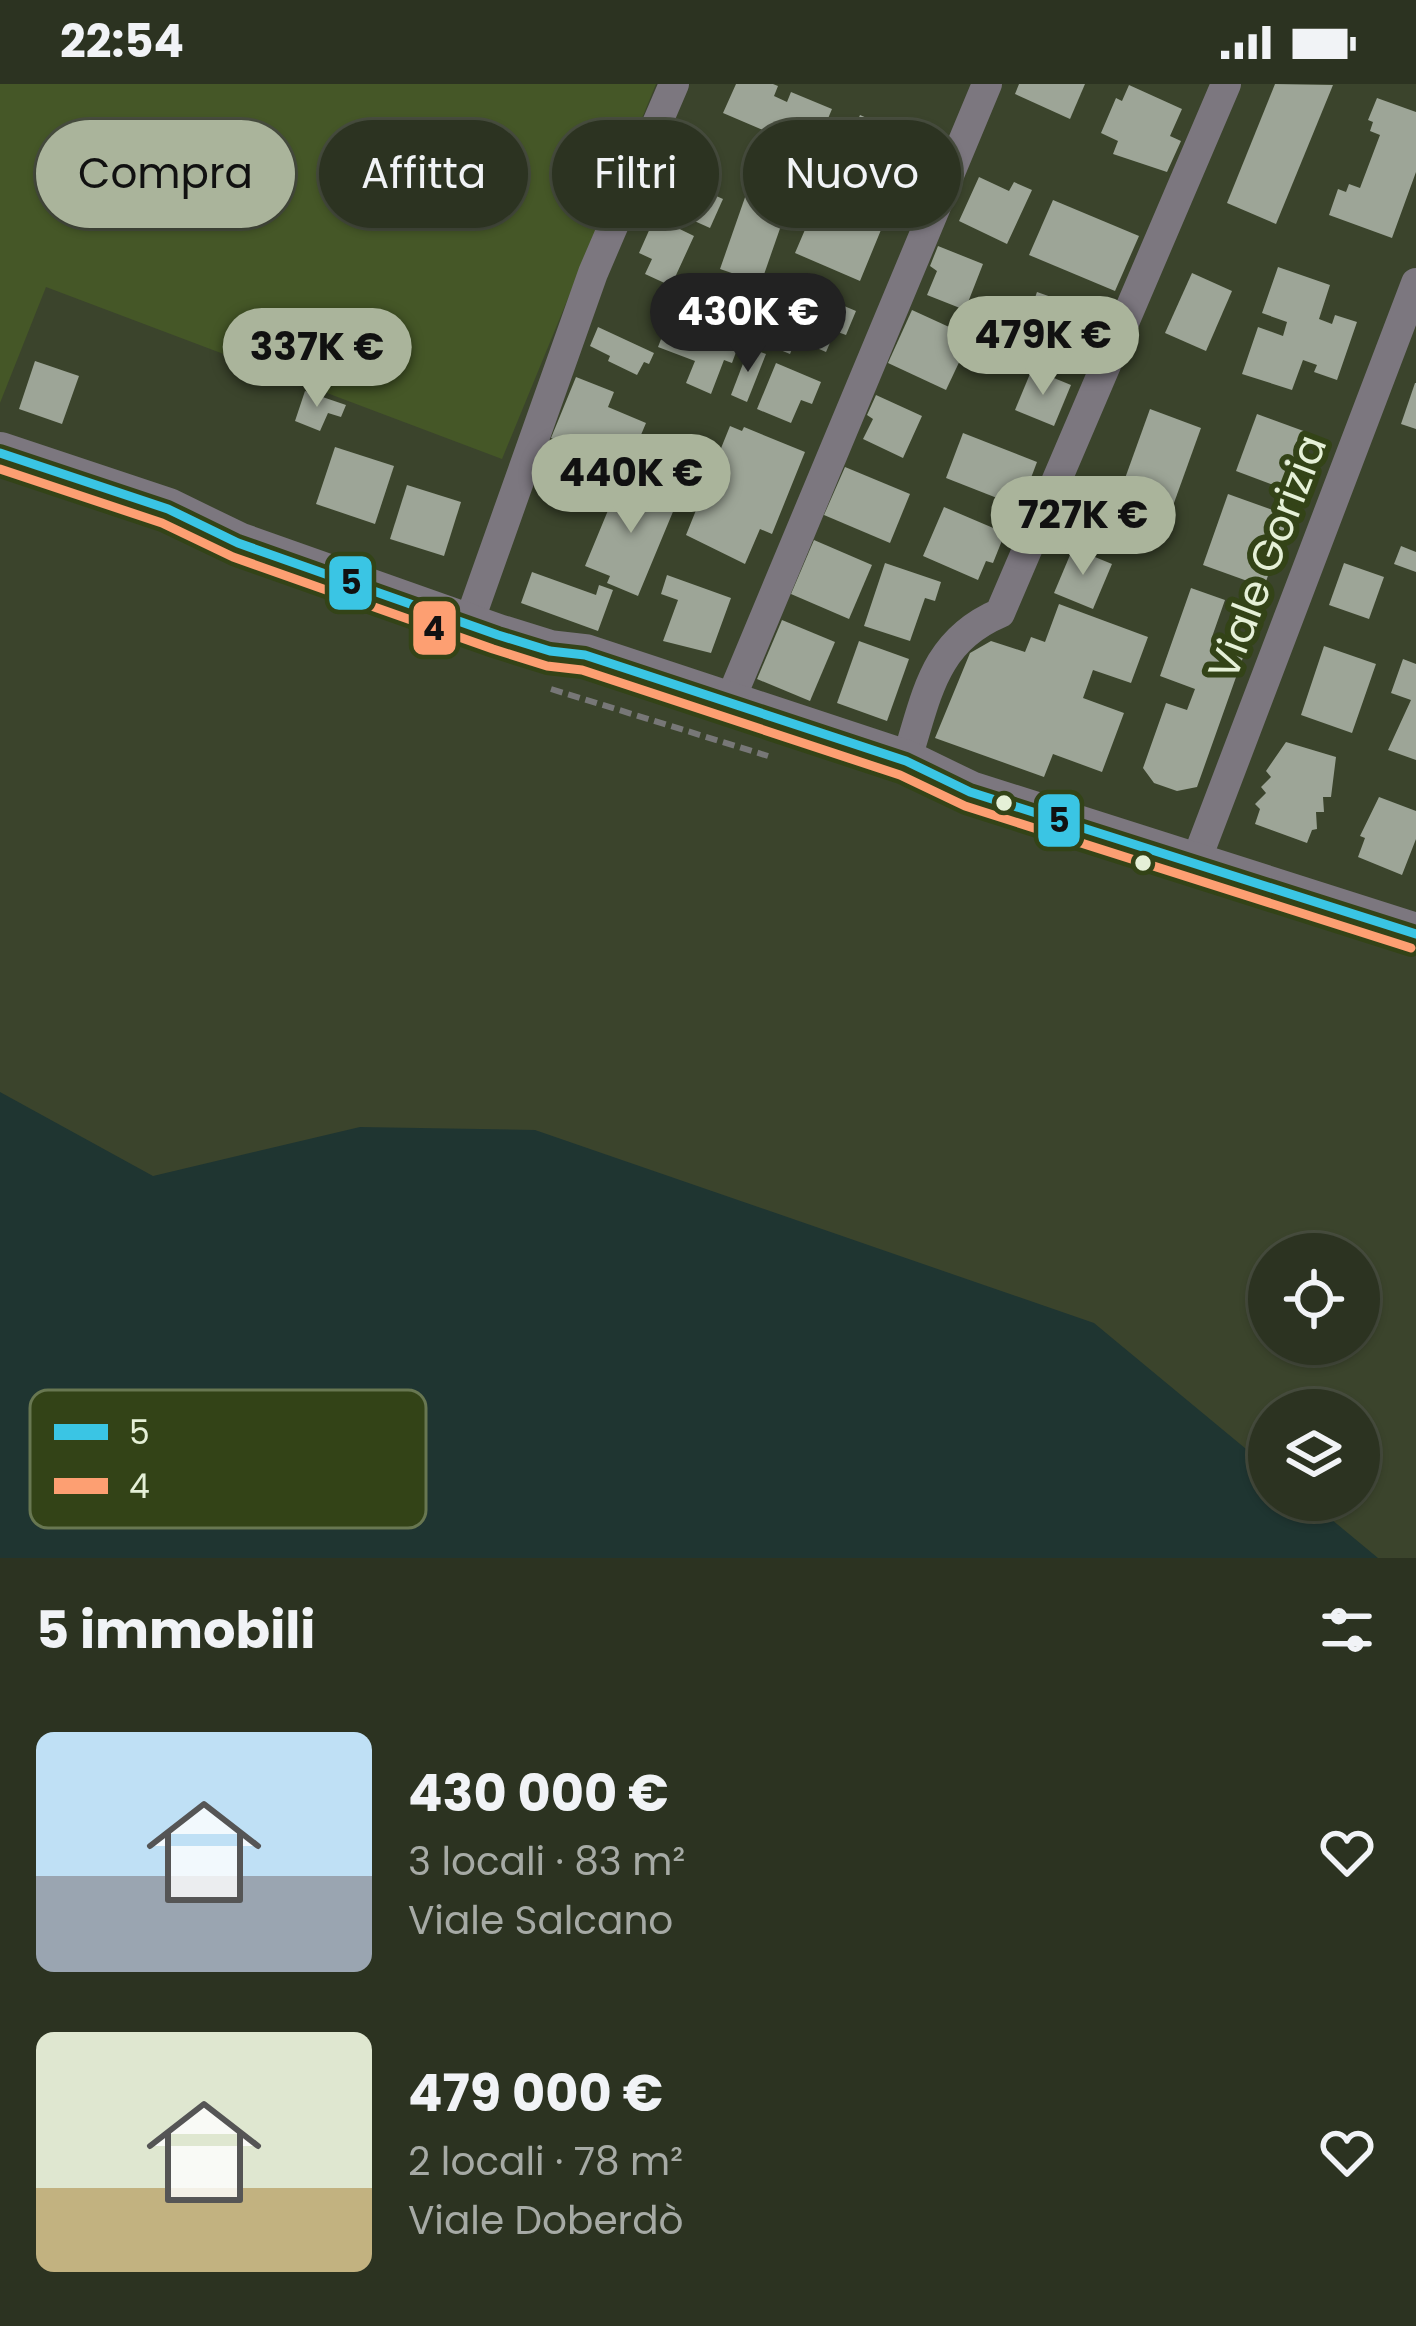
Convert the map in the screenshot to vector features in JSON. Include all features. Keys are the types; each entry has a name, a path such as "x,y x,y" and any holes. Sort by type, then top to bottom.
{"street":[{"path":"469,625 561,357 674,84"},
{"path":"729,703 986,84"},
{"path":"906,760 938,661 975,624 1000,613 1226,84"},
{"name":"Viale Gorizia","path":"1196,861 1416,283"},
{"path":"0,453 168,508 238,543 469,625 550,651 585,655 906,760 970,792 1117,841 1414,929"}],"shaded area":[{"path":"0,84 656,84 641,120 552,120 552,228 597,228 502,459 46,287 0,403"}],"water":[{"path":"0,1092 153,1176 360,1127 535,1130 1094,1323 1248,1451 1248,1521 1333,1521 1378,1558 0,1558"}],"building":[{"path":"736,84 773,84 778,86 774,96 787,102 791,92 832,109 827,120 743,122 723,113"},
{"path":"1019,84 1085,84 1070,119 1015,94"},
{"path":"1275,84 1333,85 1276,224 1227,203"},
{"path":"1129,85 1182,109 1170,136 1181,141 1167,172 1113,154 1118,141 1101,133 1116,98 1122,101"},
{"path":"1377,98 1416,112 1416,172 1392,238 1329,215 1338,189 1346,192 1349,184 1360,188 1380,135 1370,131 1373,122 1368,120"},
{"path":"979,177 1009,191 1014,182 1032,190 1007,244 961,222"},
{"path":"1053,200 1139,236 1115,291 1029,255"},
{"path":"743,203 743,228 780,228 761,283 720,269"},
{"path":"650,228 678,228 694,236 671,286 645,274 652,259 639,253"},
{"path":"806,228 882,228 860,281 795,253"},
{"path":"938,246 983,264 965,310 927,295 937,271 930,266"},
{"path":"1278,267 1330,285 1319,319 1332,324 1335,315 1357,322 1337,380 1314,372 1317,365 1303,360 1292,390 1242,374 1258,327 1283,336 1287,322 1262,313"},
{"path":"1192,273 1232,291 1206,351 1165,333"},
{"path":"787,282 856,311 846,335 835,331 826,352 796,339 790,354 761,342"},
{"path":"1037,292 1088,310 1074,347 1024,329"},
{"path":"673,308 742,336 732,363 724,360 711,394 686,383 695,361 658,347"},
{"path":"912,310 971,337 946,390 888,363"},
{"path":"598,327 654,353 649,364 644,362 637,375 608,361 610,356 590,346"},
{"path":"749,348 766,354 747,402 731,395"},
{"path":"35,361 79,376 62,424 19,409"},
{"path":"776,363 821,382 812,404 801,400 791,423 757,409"},
{"path":"1032,369 1071,385 1054,426 1015,410"},
{"path":"576,377 614,392 608,407 646,423 627,468 571,440 569,446 551,438"},
{"path":"1416,383 1416,429 1401,424"},
{"path":"305,391 346,405 341,417 328,413 320,431 295,421"},
{"path":"876,395 922,416 903,458 863,439 873,419 867,415"},
{"path":"1150,409 1201,428 1170,514 1119,495"},
{"path":"1257,414 1309,433 1287,490 1236,471"},
{"path":"730,426 742,431 744,427 805,452 772,534 760,529 745,564 686,535"},
{"path":"963,433 1037,462 1020,507 946,478"},
{"path":"670,434 700,448 685,480 656,467"},
{"path":"335,447 394,466 375,524 316,504"},
{"path":"845,467 910,494 890,543 824,515"},
{"path":"621,479 677,502 638,596 607,583 610,576 585,566"},
{"path":"407,485 461,502 444,556 390,539"},
{"path":"1228,494 1289,516 1264,587 1203,565"},
{"path":"944,507 1005,533 993,563 986,561 978,580 923,556"},
{"path":"814,540 872,565 849,619 791,594"},
{"path":"1401,546 1416,552 1416,572 1394,564"},
{"path":"1073,548 1112,564 1093,609 1054,593"},
{"path":"885,563 941,582 935,601 925,598 910,641 864,626"},
{"path":"1344,563 1384,577 1369,619 1329,605"},
{"path":"532,572 596,595 599,585 613,590 598,631 521,603"},
{"path":"667,575 731,598 711,653 663,641 678,600 661,594"},
{"path":"1191,588 1225,600 1212,637 1246,649 1197,787 1177,791 1154,783 1143,768 1166,703 1187,710 1195,689 1160,676"},
{"path":"1059,604 1148,637 1131,683 1093,670 1083,698 1124,713 1102,772 1053,754 1044,777 935,738 970,653 991,641 1025,652 1031,637 1045,642"},
{"path":"782,620 835,642 810,701 757,679"},
{"path":"859,641 909,659 887,721 837,703"},
{"path":"1324,646 1376,664 1352,733 1301,715"},
{"path":"1403,659 1416,664 1416,760 1388,750 1411,700 1391,693"},
{"path":"1286,742 1336,757 1331,797 1323,797 1324,812 1316,812 1317,829 1307,843 1255,824 1260,809 1255,804 1266,793 1261,787 1271,777 1266,771"},
{"path":"1379,797 1416,811 1416,839 1402,875 1358,857 1365,838 1360,836"}],"transit line":[{"name":"5","path":"0,453 168,509 238,543 498,635 550,651 585,655 906,761 970,792 1416,934"},
{"name":"4","path":"0,469 162,523 233,557 493,649 547,666 582,670 900,775 965,806 1411,948"}]}
